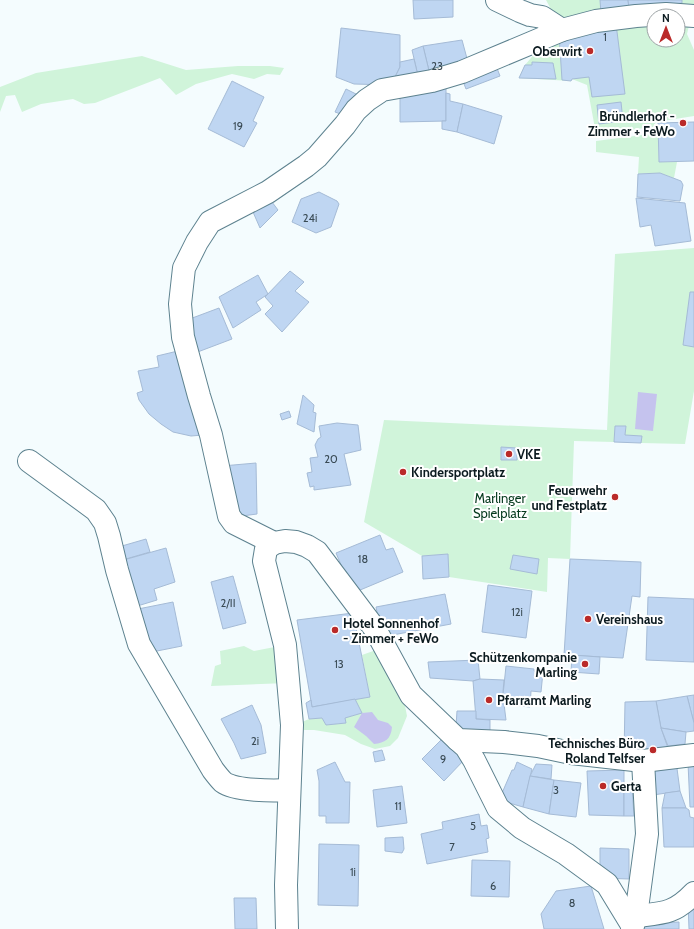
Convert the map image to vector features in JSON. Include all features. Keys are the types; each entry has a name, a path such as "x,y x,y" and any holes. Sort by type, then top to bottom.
{"street":[{"path":"497,0 525,13 542,17 562,30"},
{"path":"274,543 234,523 230,516 211,435 183,337 180,304 184,268 197,242 210,222 268,192 306,166 317,157 345,126 356,110 367,100 382,90 432,81 462,72 562,30 596,21 666,14 694,16"},
{"path":"29,461 96,510 105,523 139,644 213,770 224,783 238,787 289,790"},
{"path":"286,929 286,885 292,725 285,645 264,561 266,549 274,543 285,541 296,542 317,552 376,629 412,695 466,747 498,808 522,828 566,854 607,884 634,923"},
{"path":"458,740 504,742 538,746 571,753 643,761 694,755"},
{"path":"634,923 648,834 643,761"},
{"path":"634,923 669,912 686,902 694,893"}],"green space":[{"path":"546,0 694,0 687,34 694,50 694,116 656,122 653,127 596,134 587,85 572,79 571,81 519,78 525,65 542,45 554,15"},
{"path":"142,56 186,70 238,66 270,66 284,68 280,75 267,74 254,79 232,74 196,84 176,95 160,78 95,103 84,104 73,99 41,104 22,112 15,95 6,96 0,112 0,87 36,73"},
{"path":"658,133 659,162 677,162 674,178 660,173 638,174 639,157 596,152 596,141"},
{"name":"Marlinger Spielplatz","path":"694,248 694,391 685,444 641,443 642,436 625,435 626,427 615,426 614,442 574,441 570,559 548,558 547,592 449,577 448,554 422,556 364,522 384,420 607,430 615,254"},
{"path":"285,645 288,683 211,686 215,666 221,664 220,651 244,646 254,651"},
{"path":"376,650 402,690 407,716 398,738 390,746 375,749 361,744 345,735 314,730 303,730 302,722 309,719 322,718 326,725 346,723 345,718 362,713 355,699 370,697 362,655"}],"water":[{"path":"638,392 657,394 653,431 635,429"},
{"path":"372,712 378,720 388,723 392,727 387,740 381,743 374,744 354,727 362,713"}],"building":[{"path":"413,0 453,0 453,17 414,19"},
{"path":"600,0 628,0 629,8 601,14"},
{"path":"628,0 682,0 682,3 638,10 629,8"},
{"name":"Oberwirt","path":"616,24 625,94 592,97 589,77 572,79 571,81 562,80 559,34"},
{"path":"341,28 400,35 400,67 391,85 354,84 336,77"},
{"path":"462,40 469,66 431,79 423,46"},
{"path":"423,46 431,79 419,80 412,50"},
{"path":"414,59 419,80 394,79 400,67 400,62"},
{"path":"532,62 553,63 556,79 519,78 525,65 532,65"},
{"path":"495,63 500,76 466,89 461,76"},
{"path":"232,81 264,97 253,121 257,123 244,147 208,129"},
{"path":"446,83 446,121 400,122 400,92"},
{"path":"346,89 358,95 349,117 335,112"},
{"path":"446,93 450,94 450,101 463,104 457,132 442,129 442,121 446,121"},
{"path":"621,102 623,121 599,124 597,105"},
{"path":"463,104 502,116 494,144 457,132"},
{"path":"694,122 694,161 659,162 658,123"},
{"path":"660,173 681,181 683,185 680,201 637,197 638,174"},
{"path":"319,192 337,201 339,204 331,227 316,233 292,222 301,199"},
{"path":"636,198 685,203 691,241 655,246 651,225 640,227"},
{"path":"272,202 278,210 260,228 253,212"},
{"path":"290,271 304,282 295,291 309,302 282,332 265,314 273,306 265,297"},
{"path":"258,275 268,294 256,302 261,310 233,328 219,297"},
{"path":"690,292 694,292 694,347 683,345"},
{"path":"219,308 232,339 195,353 187,320"},
{"path":"182,350 203,435 191,436 173,432 149,414 139,400 137,393 143,391 138,371 159,367 157,356"},
{"path":"303,395 314,405 313,412 316,413 314,432 297,424"},
{"path":"289,411 291,417 282,420 280,414"},
{"path":"337,423 358,425 361,450 344,454 351,485 314,490 314,486 310,487 307,473 312,472 310,458 318,457 315,445 321,437 319,426"},
{"path":"615,426 626,426 625,435 642,436 641,443 614,442"},
{"name":"VKE","path":"501,447 517,448 517,460 501,460"},
{"path":"256,463 257,514 234,517 222,466"},
{"path":"380,535 386,550 393,548 403,572 353,593 336,553"},
{"path":"146,539 150,552 119,561 115,548"},
{"path":"166,548 175,582 154,589 157,600 134,607 120,561"},
{"path":"448,554 449,577 423,579 422,556"},
{"path":"513,555 539,559 537,574 510,569"},
{"path":"570,559 641,562 640,597 632,596 623,658 564,655"},
{"path":"233,576 246,623 223,629 211,582"},
{"path":"488,585 532,591 526,638 482,632"},
{"path":"445,594 451,624 382,637 376,607"},
{"path":"648,597 694,599 694,662 646,660"},
{"path":"173,602 182,646 147,653 138,609"},
{"path":"353,613 370,697 312,707 297,620"},
{"name":"Schützenkompanie Marling","path":"572,655 600,657 599,674 571,672"},
{"path":"478,660 480,679 473,681 430,678 428,662"},
{"path":"506,666 534,669 534,671 543,672 541,692 531,691 530,707 502,704"},
{"path":"480,679 504,680 502,704 504,704 506,720 476,719 473,681"},
{"path":"694,695 694,723 687,696"},
{"path":"687,696 694,723 694,731 686,732 661,728 656,701"},
{"path":"355,699 362,713 345,718 346,723 326,725 322,718 309,719 306,703 311,700 312,707"},
{"path":"656,701 661,728 669,751 624,755 625,702"},
{"path":"252,705 261,725 266,753 241,759 221,719"},
{"path":"457,711 476,711 476,719 490,720 490,733 461,730 456,726"},
{"path":"661,728 686,732 685,744 668,746"},
{"path":"443,738 465,759 444,781 422,759"},
{"path":"382,750 385,760 375,762 373,752"},
{"path":"676,761 680,791 653,795 650,765"},
{"path":"335,762 345,782 350,782 349,823 326,823 326,816 319,816 319,781 317,770"},
{"path":"517,762 532,769 523,807 499,800"},
{"path":"688,763 694,763 694,807 690,807"},
{"path":"536,764 552,765 551,779 530,776"},
{"path":"624,770 624,816 589,815 587,771"},
{"path":"530,776 554,780 549,814 523,807"},
{"path":"554,780 581,783 576,817 549,814"},
{"path":"402,786 407,823 377,827 373,790"},
{"path":"624,787 632,787 634,816 624,816"},
{"path":"680,791 686,808 662,808 665,793"},
{"path":"662,808 686,808 689,810 690,817 694,818 694,847 664,847"},
{"path":"479,814 481,826 487,825 489,838 486,839 488,852 427,864 421,834 443,829 442,822"},
{"path":"403,837 404,849 402,853 385,851 385,838"},
{"path":"319,844 359,845 358,906 318,905"},
{"path":"600,848 629,849 629,879 600,878"},
{"path":"472,860 510,861 509,897 471,896"},
{"path":"591,886 604,929 544,929 541,914 556,891"},
{"path":"234,898 256,898 257,929 235,929"},
{"path":"688,902 694,902 694,929 689,929"},
{"path":"679,922 679,929 639,929 639,924"}],"place":[{"name":"Oberwirt","path":"590,51"},
{"name":"Bründlerhof - Zimmer + FeWo","path":"683,123"},
{"name":"VKE","path":"509,454"},
{"name":"Kindersportplatz","path":"403,472"},
{"name":"Feuerwehr und Festplatz","path":"615,497"},
{"name":"Vereinshaus","path":"588,619"},
{"name":"Hotel Sonnenhof - Zimmer + FeWo","path":"335,630"},
{"name":"Schützenkompanie Marling","path":"585,664"},
{"name":"Pfarramt Marling","path":"489,700"},
{"name":"Technisches Büro Roland Telfser","path":"653,750"},
{"name":"Gerta","path":"603,786"}]}
